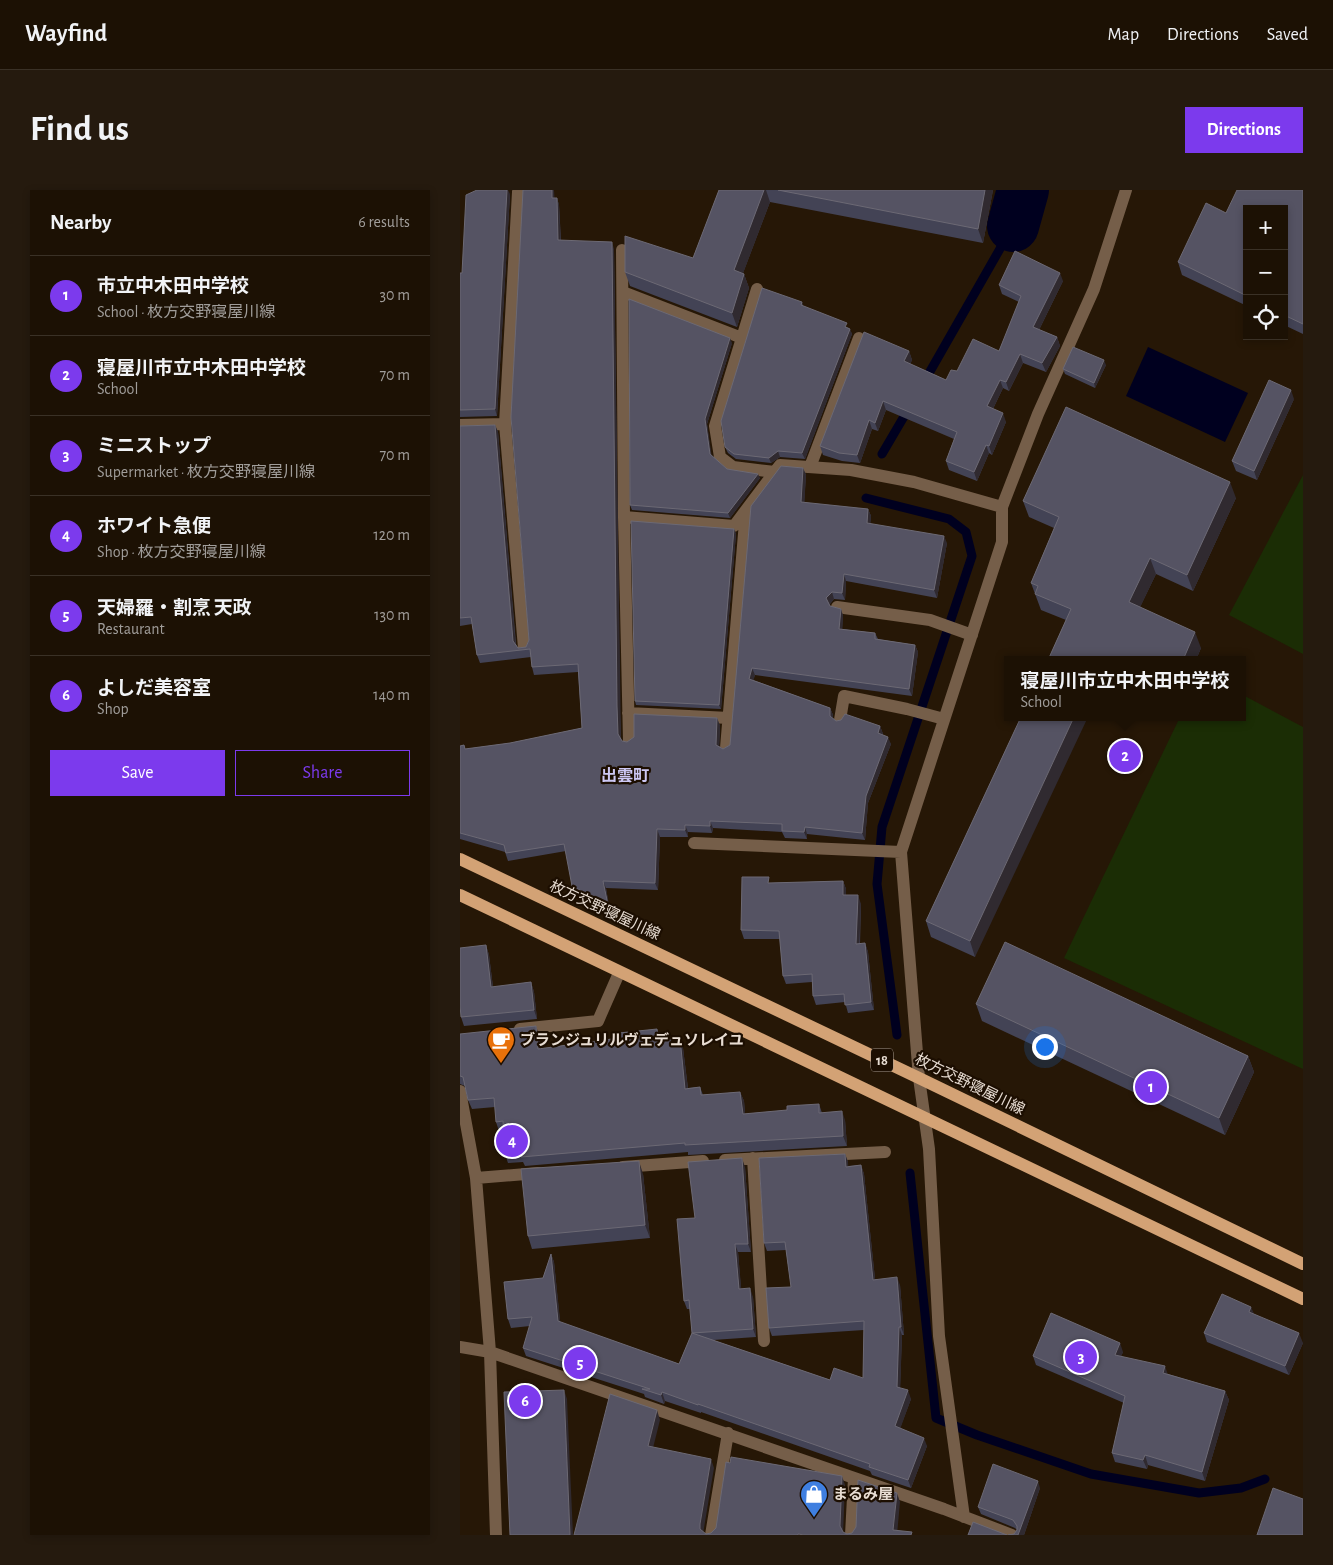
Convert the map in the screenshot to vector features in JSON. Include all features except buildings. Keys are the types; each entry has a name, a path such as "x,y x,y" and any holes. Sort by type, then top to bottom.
{"main road":[{"name":"枚方交野寝屋川線","path":"460,859 1303,1264"},
{"name":"18","path":"460,895 1303,1300"}],"street":[{"path":"964,1517 939,1336 929,1149 919,1078 900,852 1002,542 1002,507 1038,414 1094,288 1126,190"},
{"path":"518,192 505,424 524,648"},
{"path":"622,250 624,517 629,742"},
{"path":"757,289 715,426 720,457 733,467 775,472"},
{"path":"623,292 742,338"},
{"path":"810,467 859,338"},
{"path":"460,425 505,424"},
{"path":"624,517 734,526 780,464 851,470 914,482 1002,507"},
{"path":"726,748 746,510"},
{"path":"837,607 930,620 972,634"},
{"path":"840,720 844,696 944,719"},
{"path":"628,713 729,718"},
{"path":"694,843 900,852"},
{"path":"509,1030 598,1021 619,973"},
{"path":"460,1091 461,1105 476,1178 490,1352 496,1535"},
{"path":"614,1168 753,1158 885,1152"},
{"path":"753,1158 764,1341"},
{"path":"476,1178 555,1172"},
{"path":"460,1346 490,1352 728,1433 1012,1535"},
{"path":"711,1535 728,1433"},
{"path":"851,1535 854,1478"}],"green space":[{"path":"1303,475 1303,654 1229,615"},
{"path":"1246,697 1303,727 1303,1069 1064,958 1178,721 1246,721"}],"water":[{"path":"1148,347 1248,393 1225,442 1126,396"}],"waterway":[{"path":"1013,226 1023,190"},
{"path":"924,382 1013,226"},
{"path":"882,454 909,408"},
{"path":"866,498 949,519 966,532 972,556 882,827 877,884 897,1035"},
{"path":"910,1173 936,1418 977,1435 1091,1474 1199,1493 1241,1488 1265,1479"}],"place":[{"name":"寝屋川市立中木田中学校","path":"1125,756"},
{"name":"ブランジュリルヴェデュソレイユ","path":"501,1064"},
{"name":"市立中木田中学校","path":"1151,1087"},
{"name":"ホワイト急便","path":"512,1141"},
{"name":"ミニストップ","path":"1081,1357"},
{"name":"天婦羅・割烹 天政","path":"580,1363"},
{"name":"よしだ美容室","path":"525,1401"},
{"name":"まるみ屋","path":"814,1518"}],"district":[{"name":"出雲町","path":"625,775"}]}
